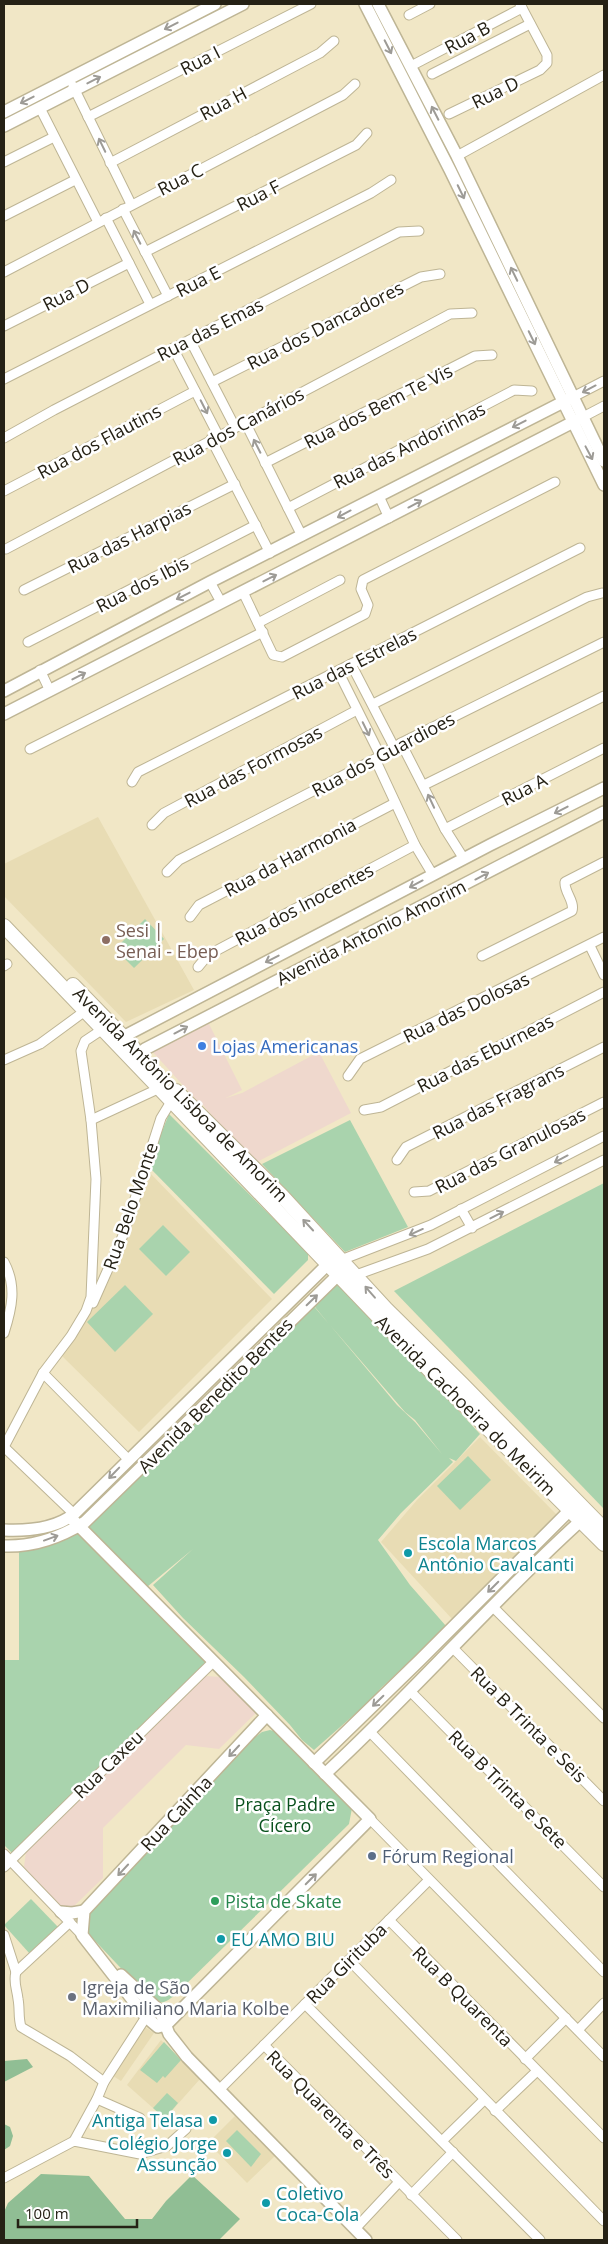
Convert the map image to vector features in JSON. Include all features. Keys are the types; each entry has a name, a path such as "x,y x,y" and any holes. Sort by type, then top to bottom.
{"main road":[{"name":"Avenida Antônio Lisboa de Amorim","path":"4,916 119,1039 160,1088 335,1262 356,1275"},
{"name":"Avenida Antônio Lisboa de Amorim","path":"4,926 102,1029 119,1039"},
{"name":"Avenida Antônio Lisboa de Amorim","path":"135,1057 282,1196 335,1262"},
{"name":"Avenida Cachoeira do Meirim","path":"335,1262 338,1275 436,1377 574,1506"},
{"name":"Avenida Cachoeira do Meirim","path":"356,1275 386,1309 462,1384 584,1517 604,1544"},
{"name":"Avenida Cachoeira do Meirim","path":"584,1517 604,1529"}],"street":[{"path":"4,112 215,4"},
{"path":"4,126 42,113 242,4"},
{"name":"Rua I","path":"88,117 312,4"},
{"path":"365,4 578,420 604,485"},
{"path":"378,4 457,156 568,400"},
{"path":"409,15 430,4"},
{"path":"521,6 530,24"},
{"name":"Rua B","path":"411,66 471,36 521,6"},
{"name":"Rua B","path":"432,74 530,24"},
{"name":"Rua D","path":"449,114 540,70 547,63 547,54 530,24"},
{"path":"471,36 477,51"},
{"name":"Rua H","path":"110,163 320,53 334,41"},
{"path":"457,156 604,75"},
{"path":"69,78 110,163 145,252 168,296"},
{"name":"Rua C","path":"4,272 343,95 355,84"},
{"path":"42,113 75,180 129,263 150,304"},
{"name":"Rua F","path":"145,252 356,145 367,133"},
{"path":"4,162 54,138"},
{"path":"4,216 75,180"},
{"name":"Rua E","path":"4,379 371,193 391,180"},
{"name":"Rua das Emas","path":"4,438 54,410 399,232 419,231"},
{"name":"Rua D","path":"4,326 129,263"},
{"name":"Rua dos Dancadores","path":"212,382 421,277 440,274"},
{"name":"Rua dos Canários","path":"6,549 214,437 450,314 472,314"},
{"path":"190,340 235,427"},
{"path":"174,348 195,391 235,484 270,552"},
{"name":"Rua dos Bem Te Vis","path":"266,463 475,356 492,355"},
{"path":"4,691 40,670 210,582 604,381"},
{"name":"Rua das Andorinhas","path":"288,508 514,390 532,391"},
{"name":"Rua dos Flautins","path":"4,491 195,391"},
{"path":"4,714 221,602 390,518 604,406"},
{"path":"578,420 604,461"},
{"path":"245,422 302,536"},
{"path":"243,592 274,655 279,658 365,614 368,605 361,589 363,580 556,482"},
{"name":"Rua das Harpias","path":"24,590 235,484"},
{"path":"379,496 390,518"},
{"name":"Rua dos Ibis","path":"28,642 256,525"},
{"name":"Rua das Estrelas","path":"132,782 138,772 580,548"},
{"path":"258,623 340,580"},
{"path":"210,582 221,602"},
{"path":"373,704 587,597 602,593"},
{"path":"30,749 263,632"},
{"name":"Rua dos Guardioes","path":"167,872 179,860 397,745 604,642"},
{"name":"Avenida Antonio Amorim","path":"352,664 397,745 424,785 445,829 464,859"},
{"path":"40,670 50,691"},
{"name":"Avenida Antonio Amorim","path":"338,671 357,710 395,803 415,845 434,875"},
{"path":"424,785 604,696"},
{"name":"Rua das Formosas","path":"152,825 164,813 357,710"},
{"name":"Rua A","path":"445,829 604,748"},
{"name":"Avenida Antonio Amorim","path":"119,1039 604,788"},
{"name":"Rua da Harmonia","path":"190,917 199,905 395,803"},
{"name":"Avenida Antonio Amorim","path":"135,1057 145,1048 382,926 447,899 550,840 604,812"},
{"path":"540,821 550,840"},
{"name":"Rua dos Inocentes","path":"198,967 208,955 415,845"},
{"path":"482,956 572,911 573,906 564,886 565,882 604,862"},
{"path":"372,907 382,926"},
{"name":"Rua das Dolosas","path":"348,1076 360,1060 590,946 604,937"},
{"path":"590,946 604,975"},
{"path":"205,993 213,1013"},
{"name":"Rua das Eburneas","path":"364,1110 381,1107 604,993"},
{"path":"4,1060 40,1044 85,1011"},
{"path":"86,1311 91,1297 96,1221 96,1179 91,1120 81,1047 85,1041 102,1029"},
{"name":"Rua das Fragrans","path":"397,1160 406,1147 604,1047"},
{"path":"91,1120 160,1088"},
{"name":"Rua Belo Monte","path":"4,1447 43,1373 71,1336 98,1292 124,1233 158,1126 172,1100"},
{"name":"Rua das Granulosas","path":"414,1192 429,1192 604,1102"},
{"path":"335,1262 400,1239 604,1136"},
{"path":"338,1275 356,1275 428,1249 604,1160"},
{"path":"461,1209 472,1228"},
{"path":"4,1262 11,1280 13,1296 4,1333"},
{"name":"Avenida Benedito Bentes","path":"4,1530 24,1531 43,1527 72,1515 128,1459 335,1262"},
{"name":"Avenida Benedito Bentes","path":"4,1546 36,1543 79,1526 95,1513 338,1275"},
{"path":"43,1373 128,1459"},
{"path":"4,1447 72,1515 79,1526 604,2057"},
{"path":"314,1763 574,1506"},
{"path":"325,1774 411,1692 584,1517"},
{"path":"493,1607 604,1718"},
{"name":"Rua B Trinta e Seis","path":"453,1648 604,1801"},
{"path":"420,1660 432,1671"},
{"name":"Rua Caxeu","path":"6,1860 213,1662"},
{"name":"Rua B Trinta e Sete","path":"411,1692 604,1887"},
{"name":"Rua Cainha","path":"84,1911 267,1716"},
{"path":"370,1732 604,1972"},
{"path":"6,1860 61,1912 82,1935 104,1960 146,2018 158,2027 166,2025 370,1819"},
{"name":"Rua Girituba","path":"220,2089 429,1880"},
{"path":"61,1912 84,1911 82,1935"},
{"name":"Rua B Quarenta","path":"389,1920 604,2138"},
{"path":"70,1922 16,1972 14,1978 19,2000 18,2017 21,2027 70,2056 104,2082"},
{"path":"4,1935 16,1972"},
{"path":"104,1960 160,2011 172,2039 365,2240"},
{"path":"349,1960 604,2222"},
{"path":"578,2030 604,2003"},
{"path":"305,2004 540,2240"},
{"path":"4,2178 74,2141 104,2082 146,2018"},
{"path":"525,2059 566,2018"},
{"name":"Rua Quarenta e Três","path":"264,2045 456,2240"},
{"path":"495,2111 537,2071"},
{"path":"97,2099 140,2118"},
{"path":"442,2141 484,2100"},
{"path":"74,2141 140,2154 167,2146 186,2129"},
{"path":"411,2195 452,2152"},
{"path":"354,2229 398,2182"}],"shaded area":[{"name":"Sesi | Senai - Ebep","path":"98,817 194,990 126,1022 4,896 4,864"},
{"path":"207,1020 242,1090 226,1098 242,1093 319,1052 351,1113 253,1164 203,1105 150,1049"},
{"path":"150,1173 272,1299 139,1432 61,1355 89,1314"},
{"path":"480,1437 557,1515 453,1620 381,1542 417,1500"},
{"path":"205,1676 221,1677 257,1712 219,1749 186,1745 103,1828 103,1878 73,1907 60,1907 24,1867 26,1852"},
{"path":"145,2027 154,2033 121,2081 110,2074 141,2028"},
{"path":"161,2040 200,2079 168,2115 161,2115 127,2085"},
{"path":"235,2116 275,2156 247,2183 216,2151 219,2148 211,2140"}],"green space":[{"path":"145,919 164,939 134,968 115,949"},
{"path":"169,1114 308,1253 308,1260 274,1294 148,1166"},
{"path":"350,1120 408,1227 345,1252 262,1164"},
{"path":"604,1183 604,1509 394,1291"},
{"path":"163,1225 190,1252 166,1276 139,1249"},
{"path":"336,1278 480,1434 456,1461 449,1458 453,1462 401,1513 378,1540 410,1585 446,1626 381,1688 371,1700 314,1750 302,1740 244,1677 183,1618 153,1585 193,1549 147,1587 85,1526 311,1303 329,1324 310,1301","holes":["330,1325 405,1412 415,1420 442,1454 415,1422 397,1405"]},
{"path":"125,1285 153,1314 115,1352 87,1322"},
{"path":"468,1456 491,1480 460,1510 437,1486"},
{"path":"78,1533 208,1663 12,1853 4,1845 4,1660 19,1660 19,1551 46,1547"},
{"name":"Praça Padre Cícero","path":"270,1730 277,1732 352,1808 349,1824 175,1995 164,2002 151,2000 81,1926 84,1907 250,1741 262,1732"},
{"path":"31,1899 58,1927 30,1954 4,1925"},
{"path":"164,2042 181,2060 165,2078 163,2076 157,2083 140,2070"},
{"path":"27,2059 33,2067 4,2082 4,2061"},
{"path":"167,2093 178,2103 168,2115 161,2115 153,2108"},
{"path":"4,2124 10,2127 13,2136 10,2146 4,2150"},
{"path":"237,2130 261,2154 251,2167 226,2141"},
{"path":"41,2174 89,2176 125,2219 152,2219 166,2201 192,2175 240,2219 219,2240 4,2240 4,2212 8,2203"}],"place":[{"name":"Sesi | Senai - Ebep","path":"106,940"},
{"name":"Lojas Americanas","path":"202,1046"},
{"name":"Escola Marcos Antônio Cavalcanti","path":"408,1553"},
{"name":"Fórum Regional","path":"372,1856"},
{"name":"Pista de Skate","path":"215,1901"},
{"name":"EU AMO BIU","path":"221,1939"},
{"name":"Igreja de São Maximiliano Maria Kolbe","path":"72,1997"},
{"name":"Antiga Telasa","path":"213,2120"},
{"name":"Colégio Jorge Assunção","path":"227,2153"},
{"name":"Coletivo Coca-Cola","path":"266,2203"}]}
